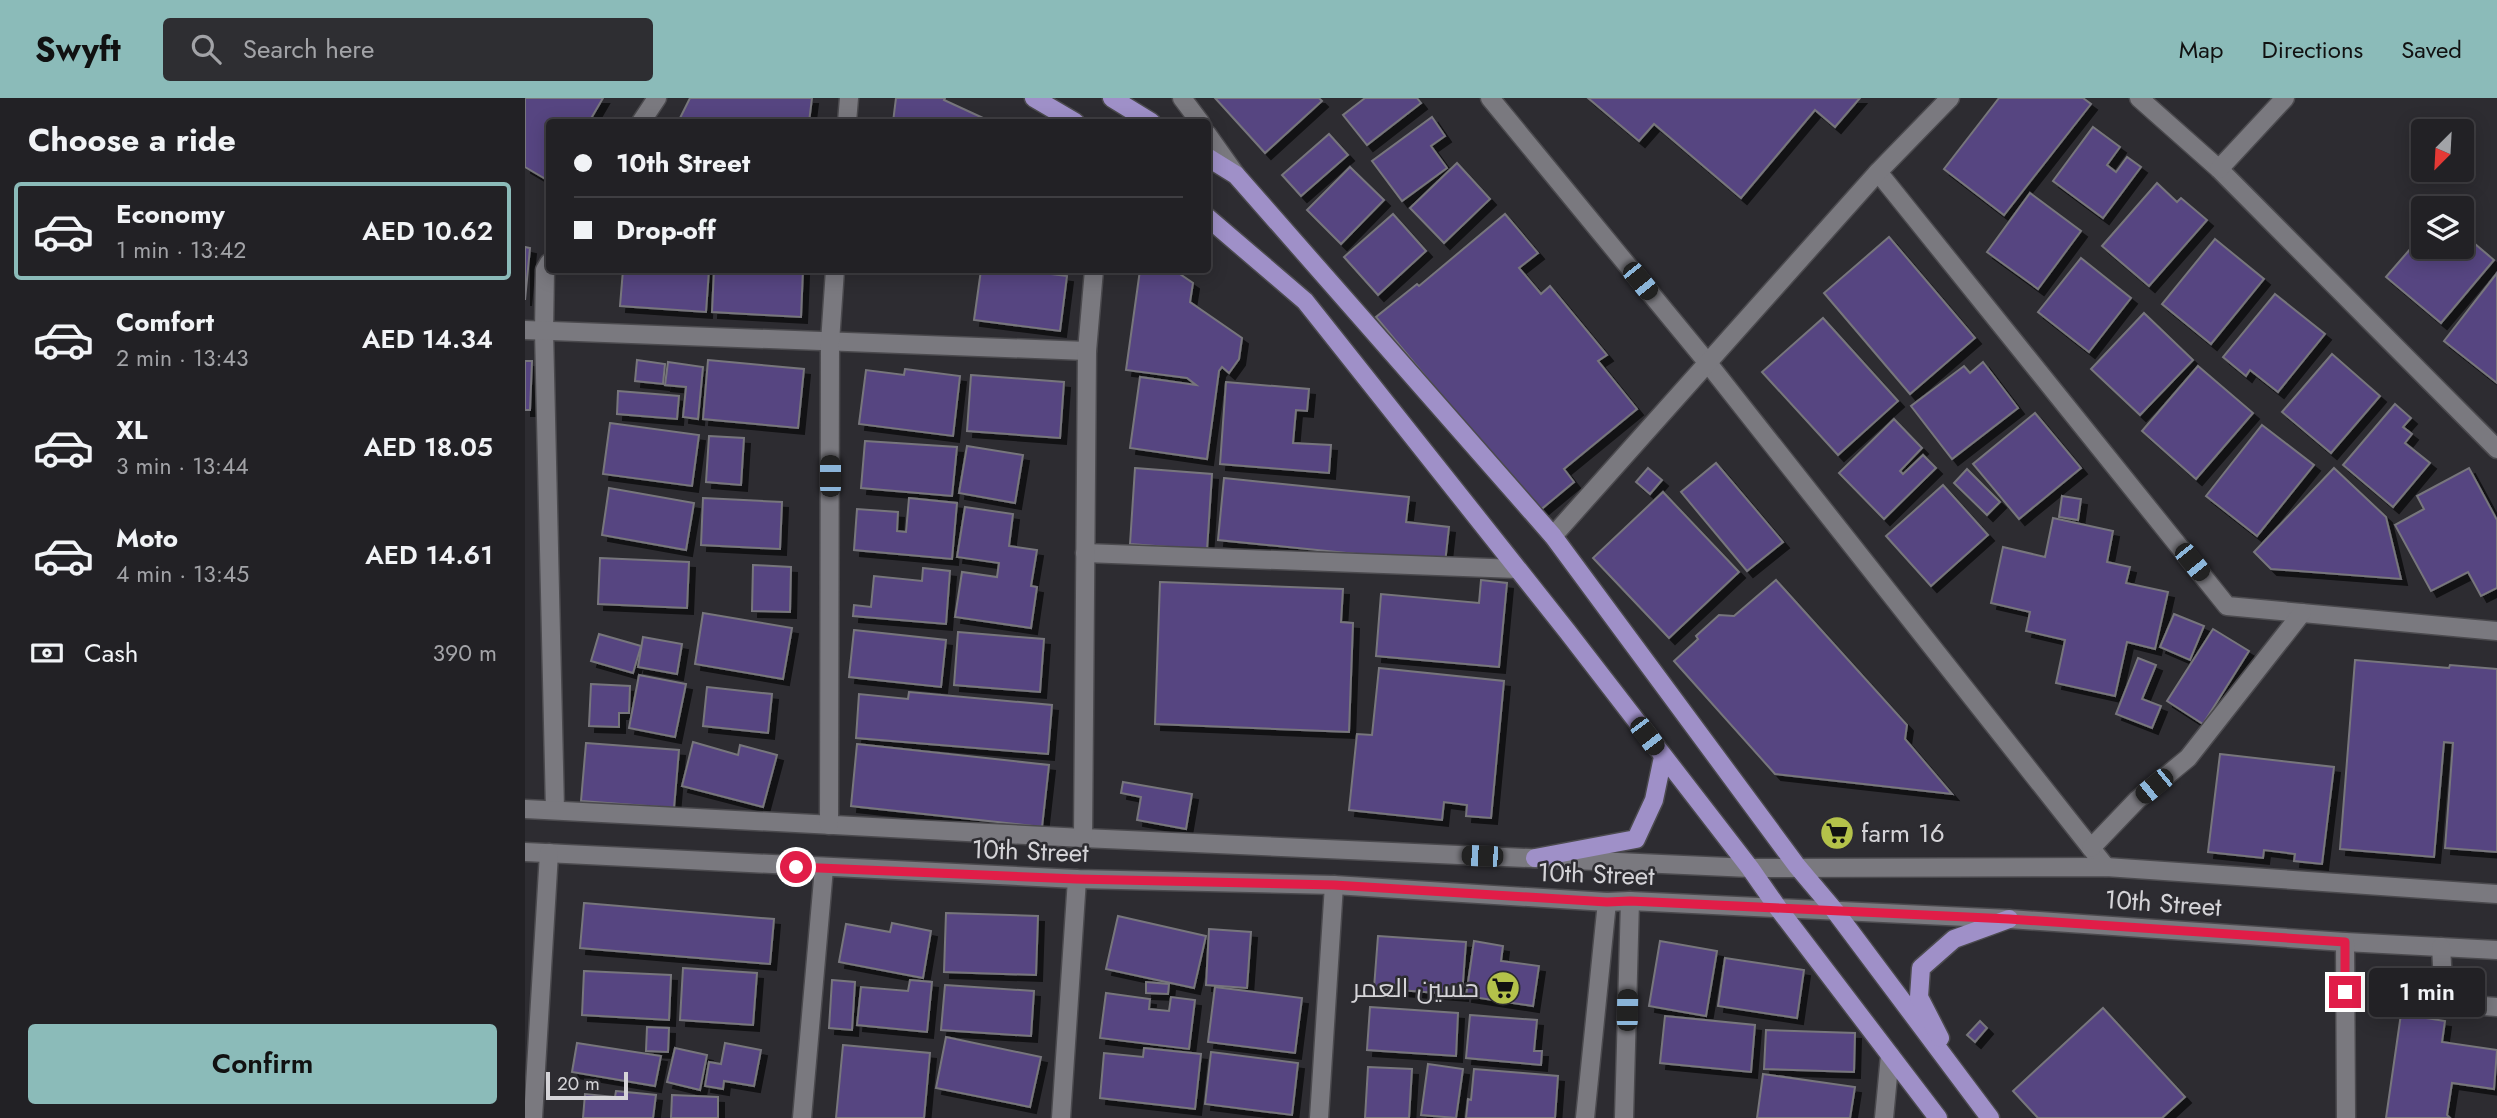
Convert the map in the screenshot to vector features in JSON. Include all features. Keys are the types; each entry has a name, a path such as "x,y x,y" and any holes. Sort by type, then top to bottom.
{"main road":[{"path":"1034,98 1070,119"},
{"path":"1112,98 1146,119"},
{"path":"1211,159 1237,175 1553,536 1797,866 1835,911 1990,1118"},
{"path":"1211,220 1305,301 1750,868 1938,1118"},
{"path":"1535,858 1636,838 1654,800 1663,757"},
{"path":"1964,1084 1919,997 1921,968 1954,939 2009,919"}],"street":[{"path":"643,119 657,98"},
{"path":"847,119 849,98"},
{"path":"1182,98 1198,119"},
{"path":"1490,98 1707,362 2106,867"},
{"path":"1553,536 1878,172 1950,98"},
{"path":"2139,98 2219,169 2497,449"},
{"path":"2219,169 2285,98"},
{"path":"1211,139 1237,175"},
{"path":"1878,172 2227,606 2497,631"},
{"path":"546,268 544,331 555,810"},
{"path":"829,825 830,342 835,273"},
{"path":"1083,838 1087,351 1094,273"},
{"path":"525,330 1087,351"},
{"path":"1085,553 1517,569"},
{"path":"2091,848 2137,800 2188,758 2302,613"},
{"name":"10th Street","path":"525,809 1083,838 1750,868 2106,867 2497,894"},
{"name":"10th Street","path":"525,852 1077,879 1334,885 1607,902 2009,919 2497,950"},
{"path":"533,1118 549,853"},
{"path":"802,1118 824,868"},
{"path":"1061,1118 1077,879"},
{"path":"1319,1118 1334,885"},
{"path":"1624,1118 1630,901"},
{"path":"1585,1118 1607,902"},
{"path":"2345,942 2346,1118"},
{"path":"2441,947 2444,995 2449,1001 2457,1005 2497,1007"},
{"path":"1884,1118 1890,1055"}],"building":[{"path":"525,98 603,98 591,119 546,119 546,179 525,167"},
{"path":"690,98 812,98 809,119 680,119"},
{"path":"896,98 945,98 944,100 983,118 983,119 893,119"},
{"path":"1215,98 1319,98 1322,101 1265,153"},
{"path":"1365,98 1417,98 1421,103 1367,145 1343,115"},
{"path":"1588,98 1860,98 1835,127 1815,110 1741,198 1654,124 1639,141"},
{"path":"1999,98 2083,98 2091,104 2004,215 1944,169"},
{"path":"1432,117 1445,136 1431,146 1447,168 1402,201 1372,161"},
{"path":"2093,127 2120,147 2107,165 2116,172 2127,157 2141,167 2103,218 2053,181"},
{"path":"1329,134 1348,155 1301,196 1282,175"},
{"path":"1457,163 1490,199 1444,243 1410,208"},
{"path":"1350,167 1384,200 1341,244 1307,210"},
{"path":"2157,183 2177,202 2181,198 2207,220 2149,286 2102,246"},
{"path":"2030,193 2081,231 2038,289 1987,252"},
{"path":"1393,214 1426,251 1378,295 1344,257"},
{"path":"1505,214 1538,253 1519,268 1541,294 1550,286 1607,355 1598,361 1637,409 1564,469 1574,482 1538,512 1376,317 1417,284 1419,286"},
{"path":"1889,237 1975,338 1910,394 1824,293"},
{"path":"2215,239 2264,279 2211,344 2162,304"},
{"path":"2474,243 2494,260 2441,323 2386,277 2411,248 2411,259 2474,259"},
{"path":"525,247 530,248 525,300"},
{"path":"2081,258 2131,298 2089,352 2038,312"},
{"path":"623,273 709,273 706,312 620,306"},
{"path":"714,273 803,273 801,317 712,312"},
{"path":"981,273 1043,273 1067,276 1060,331 974,320"},
{"path":"1140,273 1178,273 1193,283 1190,302 1242,338 1239,359 1229,373 1222,367 1219,371 1207,459 1130,448 1140,377 1196,385 1187,378 1126,370"},
{"path":"2497,273 2497,383 2444,341"},
{"path":"2275,294 2325,334 2278,392 2250,370 2246,376 2223,357"},
{"path":"2144,313 2193,360 2140,415 2091,369"},
{"path":"1823,318 1898,401 1838,455 1762,372"},
{"path":"2332,354 2380,396 2331,453 2282,412"},
{"path":"637,360 665,364 663,384 635,381"},
{"path":"708,360 804,369 798,428 703,419"},
{"path":"525,361 532,361 530,410 525,410"},
{"path":"668,362 703,367 698,419 683,417 686,387 665,385"},
{"path":"1983,362 2018,408 1952,459 1911,406 1964,366 1970,373"},
{"path":"2198,366 2253,413 2196,479 2142,431"},
{"path":"905,369 960,376 953,436 859,424 866,370 904,375"},
{"path":"971,375 1064,382 1060,438 967,431"},
{"path":"1226,382 1309,389 1307,411 1296,410 1293,443 1331,445 1329,473 1220,464"},
{"path":"618,391 679,396 677,419 617,414"},
{"path":"2395,404 2411,418 2403,427 2412,434 2405,443 2430,463 2393,507 2343,465"},
{"path":"2035,413 2081,468 2019,519 1973,464"},
{"path":"1894,419 1922,448 1900,471 1903,474 1923,455 1936,468 1884,519 1839,473"},
{"path":"610,423 699,435 692,486 603,474"},
{"path":"2262,425 2314,465 2257,536 2206,496"},
{"path":"709,436 744,438 741,485 706,482"},
{"path":"865,441 957,447 952,496 861,488"},
{"path":"967,446 1023,455 1015,503 959,493"},
{"path":"1716,463 1783,542 1747,571 1681,492"},
{"path":"1135,468 1212,474 1207,550 1130,544"},
{"path":"1648,468 1662,480 1650,494 1636,482"},
{"path":"2334,468 2386,517 2401,579 2271,569 2254,552"},
{"path":"2469,468 2497,520 2497,588 2481,596 2468,572 2431,591 2395,525 2424,509 2417,496"},
{"path":"1967,469 2000,502 1987,515 1954,483"},
{"path":"1224,478 1409,497 1406,522 1449,527 1445,563 1218,540"},
{"path":"1943,485 1988,535 1931,586 1886,536"},
{"path":"609,488 694,503 686,550 602,535"},
{"path":"1663,492 1739,572 1669,638 1593,558"},
{"path":"2062,496 2081,499 2078,520 2059,517"},
{"path":"703,498 782,502 780,549 701,545"},
{"path":"909,498 957,503 952,559 854,550 857,509 898,512 897,531 906,532"},
{"path":"965,507 1013,514 1009,546 1037,550 1031,586 1037,587 1031,628 955,617 962,572 997,577 999,563 957,557"},
{"path":"2053,518 2113,531 2107,562 2130,567 2126,583 2168,592 2155,649 2127,642 2115,696 2056,683 2065,640 2026,631 2030,612 1991,603 2003,547 2045,557"},
{"path":"600,558 689,562 687,608 598,604"},
{"path":"753,565 791,567 790,612 752,611"},
{"path":"923,568 950,571 946,624 853,616 854,605 871,607 874,576 922,581"},
{"path":"1481,580 1507,583 1499,667 1376,656 1381,594 1479,603"},
{"path":"1776,580 1907,725 1905,739 1952,794 1775,774 1674,661 1719,615 1734,616"},
{"path":"1160,582 1343,589 1341,622 1353,623 1349,732 1155,724"},
{"path":"703,613 792,628 783,679 695,664"},
{"path":"2174,614 2204,626 2190,660 2160,647"},
{"path":"2213,629 2249,651 2203,724 2167,701"},
{"path":"854,630 946,640 941,687 849,677"},
{"path":"958,632 1044,639 1040,692 954,685"},
{"path":"599,634 641,646 633,673 591,661"},
{"path":"643,637 682,644 677,674 638,667"},
{"path":"2138,658 2156,665 2142,699 2161,706 2152,728 2116,714"},
{"path":"2355,660 2497,669 2497,852 2445,848 2453,743 2444,742 2434,857 2340,849"},
{"path":"1379,668 1504,681 1491,818 1466,816 1467,805 1444,802 1442,820 1349,810 1357,734 1372,735"},
{"path":"639,675 686,684 675,737 629,728"},
{"path":"591,684 630,686 629,713 619,713 619,727 589,726"},
{"path":"707,687 772,694 768,733 703,726"},
{"path":"909,692 1052,705 1048,754 856,738 859,694 908,699"},
{"path":"693,742 738,755 740,745 777,755 763,807 682,786"},
{"path":"586,743 679,750 674,808 581,801"},
{"path":"857,744 1049,765 1042,827 851,806"},
{"path":"2220,754 2334,767 2322,864 2294,861 2295,854 2264,850 2263,858 2208,852"},
{"path":"1123,782 1192,794 1186,829 1137,820 1141,797 1121,793"},
{"path":"584,903 774,919 770,964 580,948"},
{"path":"946,913 1038,916 1036,975 944,972"},
{"path":"1118,916 1206,936 1194,988 1106,969"},
{"path":"892,923 931,931 923,978 839,962 846,924 890,932"},
{"path":"1209,929 1251,932 1247,988 1206,985"},
{"path":"1378,936 1466,942 1462,995 1374,988"},
{"path":"1474,941 1503,946 1501,961 1539,966 1533,1006 1466,996"},
{"path":"1660,941 1717,951 1706,1016 1649,1006"},
{"path":"1725,958 1804,970 1797,1018 1718,1006"},
{"path":"683,968 757,973 753,1025 680,1020"},
{"path":"584,971 671,975 669,1020 582,1015"},
{"path":"832,980 855,982 852,1030 829,1028"},
{"path":"910,980 932,982 927,1032 857,1025 861,987 908,991"},
{"path":"1146,982 1169,984 1168,994 1146,993"},
{"path":"945,985 1034,991 1031,1036 941,1030"},
{"path":"1215,987 1302,998 1295,1053 1208,1042"},
{"path":"1106,993 1150,999 1149,1009 1169,1011 1171,997 1195,1000 1189,1049 1100,1038"},
{"path":"1370,1007 1458,1013 1456,1056 1367,1050"},
{"path":"2103,1008 2185,1097 2162,1118 2038,1118 2013,1091"},
{"path":"2401,1014 2445,1021 2442,1042 2497,1050 2494,1089 2452,1083 2447,1115 2450,1118 2386,1118"},
{"path":"1470,1015 1537,1020 1534,1051 1542,1051 1541,1065 1466,1058"},
{"path":"1665,1016 1755,1025 1751,1072 1660,1063"},
{"path":"1980,1021 1987,1028 1975,1042 1967,1035"},
{"path":"647,1027 669,1028 668,1052 646,1051"},
{"path":"1766,1030 1855,1033 1854,1072 1764,1069"},
{"path":"946,1037 1041,1057 1030,1107 936,1088"},
{"path":"577,1043 661,1056 655,1086 572,1072"},
{"path":"725,1043 761,1050 754,1086 724,1081 723,1089 705,1086 709,1062 721,1064"},
{"path":"843,1045 930,1053 924,1118 836,1118"},
{"path":"675,1048 707,1055 700,1090 667,1082"},
{"path":"1144,1048 1201,1054 1195,1109 1100,1098 1104,1053 1143,1057"},
{"path":"1211,1052 1298,1063 1292,1115 1205,1104"},
{"path":"1428,1064 1463,1069 1456,1118 1421,1115"},
{"path":"1368,1067 1412,1069 1409,1118 1365,1118"},
{"path":"1474,1069 1558,1076 1555,1118 1466,1118"},
{"path":"1763,1074 1855,1087 1850,1118 1757,1118"},
{"path":"616,1091 656,1095 653,1118 583,1118 585,1094 615,1097"},
{"path":"672,1095 718,1097 718,1118 671,1118"}],"place":[{"name":"farm 16","path":"1837,833"},
{"name":"حسين العمر","path":"1503,988"}],"route":[{"path":"796,867 1077,879 1334,885 1607,902 2009,919 2345,942 2345,992"}]}
